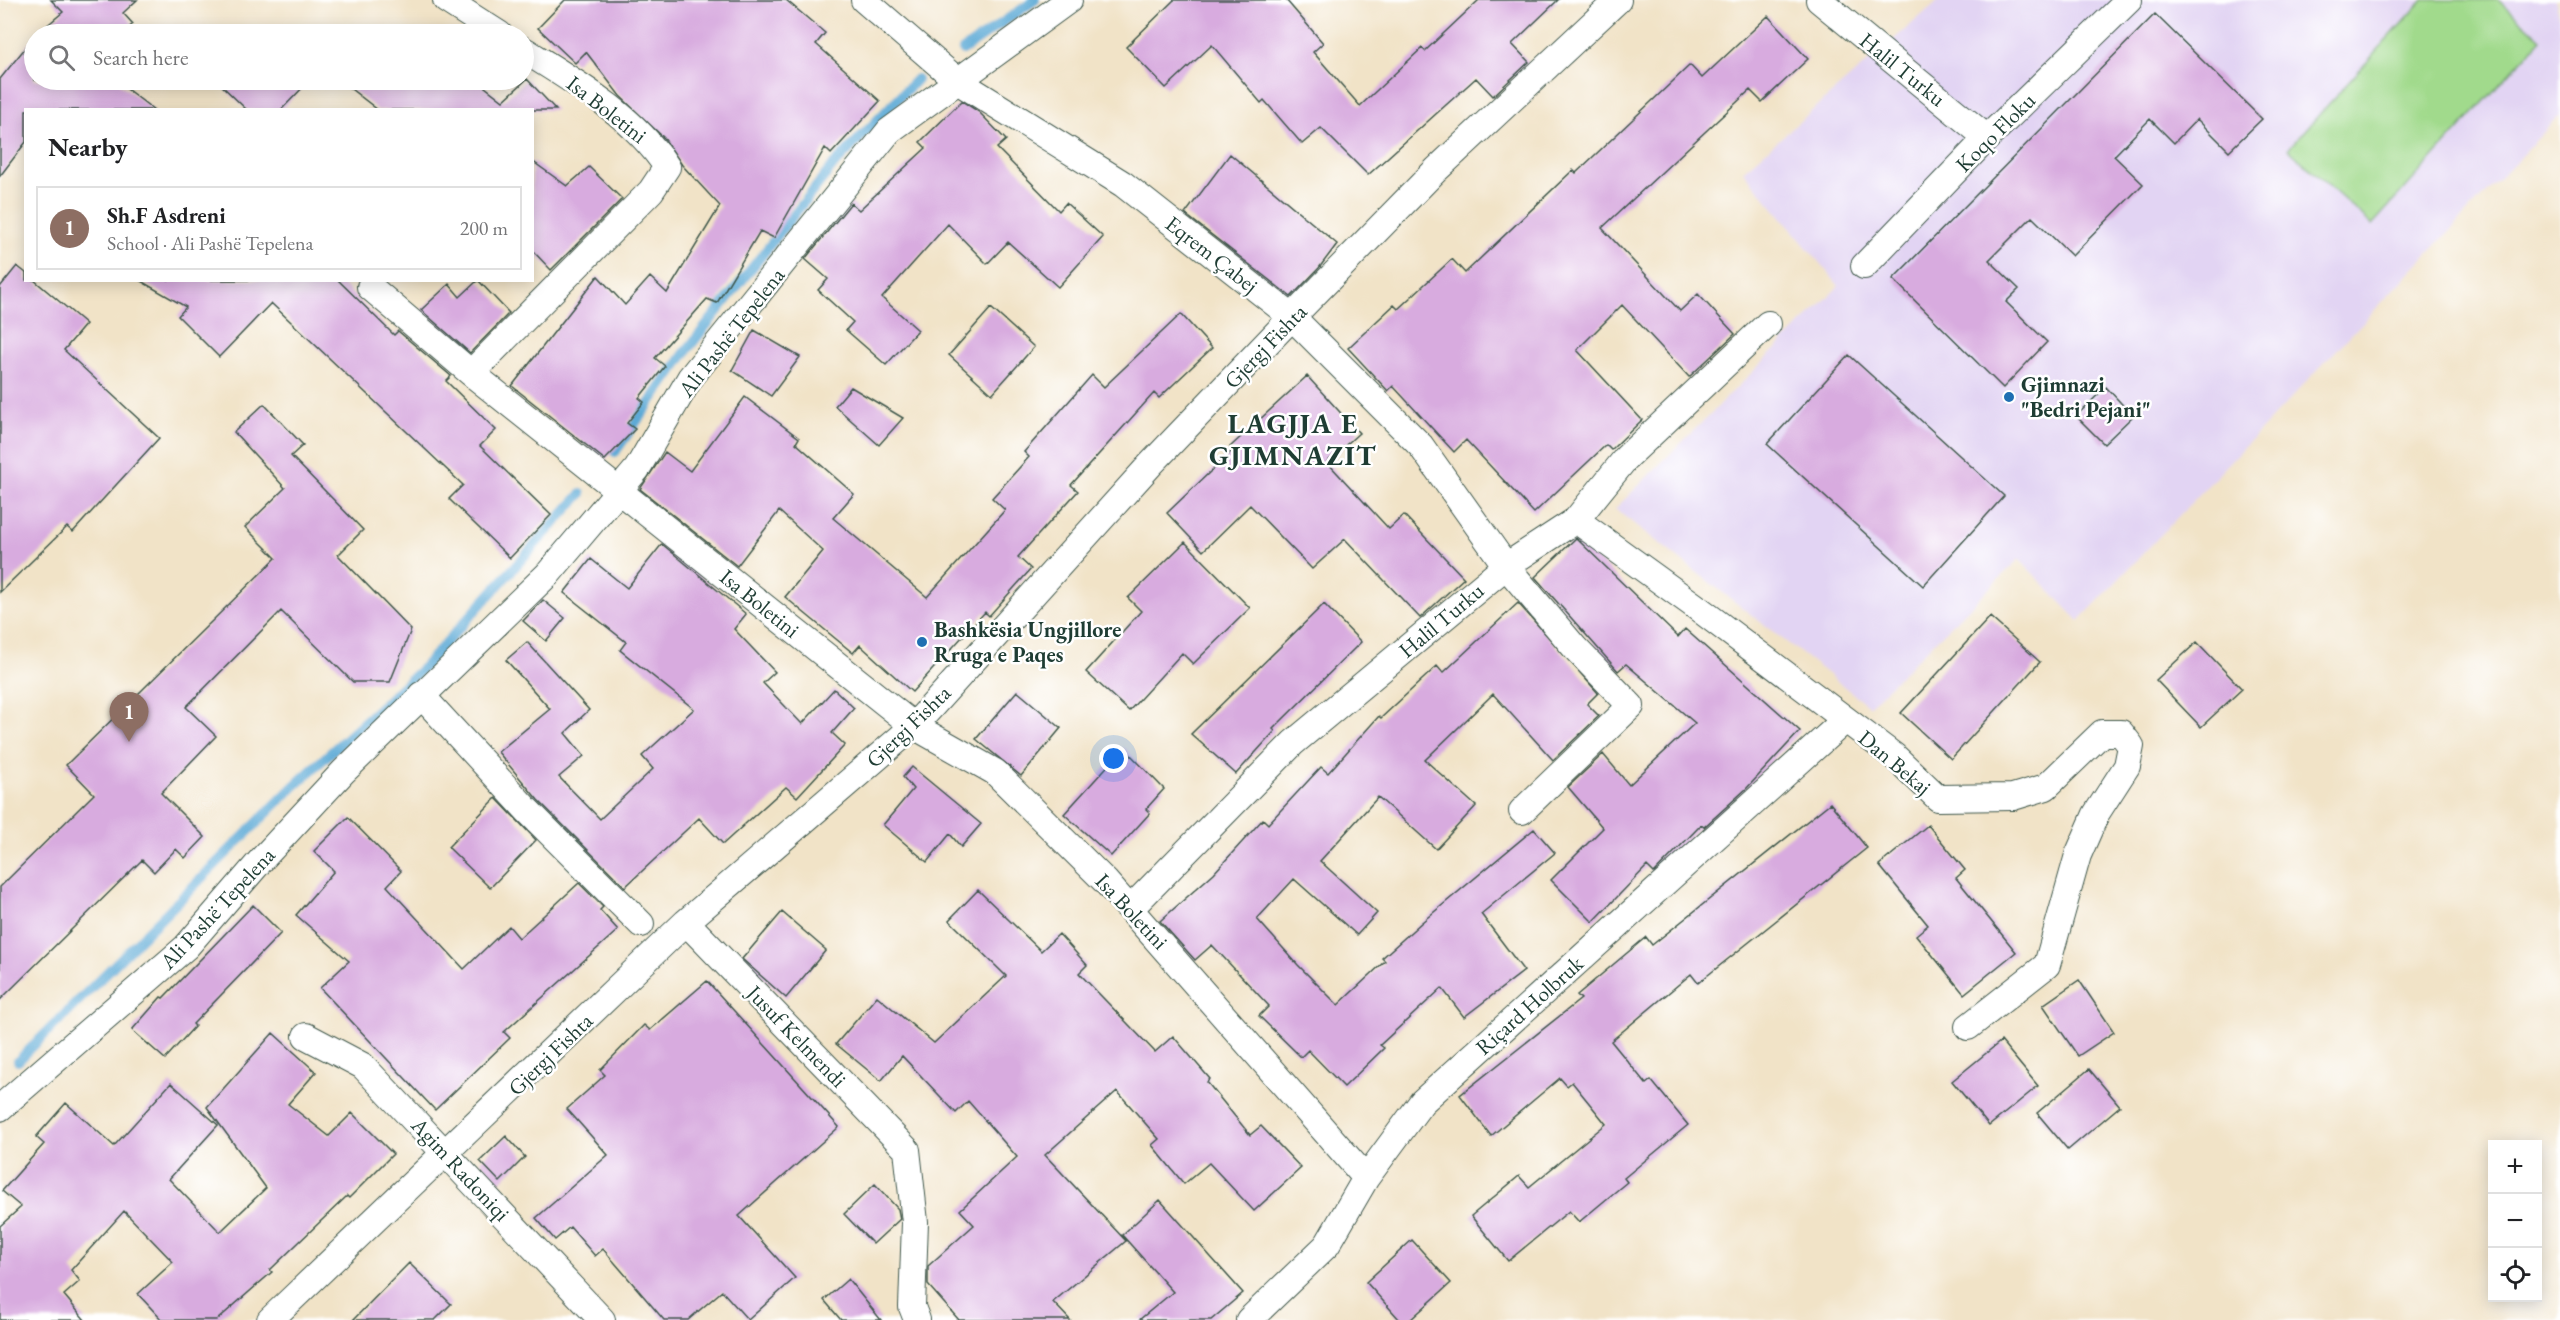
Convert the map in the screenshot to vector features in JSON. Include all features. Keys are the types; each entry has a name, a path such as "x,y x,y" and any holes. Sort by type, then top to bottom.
{"street":[{"path":"446,0 483,24"},
{"name":"Eqrem Çabej","path":"864,0 959,82 1123,184 1292,317 1421,446 1506,566"},
{"name":"Ali Pashë Tepelena","path":"0,1108 186,947 263,858 421,695 548,574 637,469 690,378 889,131 1069,0"},
{"name":"Gjergj Fishta","path":"270,1320 686,922 914,726 1150,465 1292,317 1436,170 1618,0"},
{"name":"Halil Turku","path":"1819,0 1987,138"},
{"name":"Koqo Floku","path":"1864,266 1987,138 2129,0"},
{"name":"Isa Boletini","path":"534,57 591,94 651,143 667,167 651,191 471,373 914,726 995,772 1131,908 1366,1178"},
{"path":"370,288 471,373"},
{"path":"1506,566 1576,520 1626,458 1768,324"},
{"name":"Dan Bekaj","path":"1576,520 1695,606 1844,721 1894,756 1938,798 2013,797 2046,788 2102,733 2121,733 2131,746 2127,766 2096,814 2078,855 2048,965 1968,1026"},
{"name":"Halil Turku","path":"1131,908 1293,743 1506,566 1575,648 1631,706 1522,811"},
{"path":"421,695 527,810 641,924"},
{"name":"Riçard Holbruk","path":"1249,1320 1327,1245 1366,1178 1422,1102 1844,721"},
{"name":"Jusuf Kelmendi","path":"686,922 907,1150 915,1222 912,1307 917,1320"},
{"name":"Agim Radoniqi","path":"306,1036 363,1066 602,1320"}],"shaded area":[{"name":"Gjimnazi \"Bedri Pejani\"","path":"1939,0 2555,0 2560,18 2560,115 2079,621 2019,559 1869,706 1615,509 1839,286 1743,171"}],"green space":[{"path":"2423,0 2498,0 2541,39 2372,225 2288,149"}],"building":[{"path":"51,0 137,0 123,13 133,24 49,24 63,12"},
{"path":"565,0 786,0 825,33 816,44 880,101 831,154 825,148 774,238 760,231 717,303 707,299 655,358 665,366 639,398 644,402 627,423 635,429 605,460 512,386 598,276 625,305 650,277 667,293 720,206 682,165 664,138 620,96 586,52 575,63 538,28"},
{"path":"1174,0 1286,0 1323,43 1313,52 1360,106 1422,48 1425,51 1479,0 1558,0 1512,44 1529,62 1493,96 1476,78 1368,175 1321,128 1302,144 1264,100 1261,103 1212,45 1166,88 1126,47"},
{"path":"2155,14 2262,119 2229,151 2197,119 2174,143 2150,119 2114,156 2143,184 2072,256 2032,217 1989,260 2019,289 2006,302 2047,342 2003,388 1893,279"},
{"path":"1768,16 1808,59 1762,102 1750,90 1602,228 1680,311 1698,294 1735,334 1689,377 1622,305 1577,350 1642,420 1611,450 1606,445 1534,513 1466,440 1454,452 1393,386 1388,391 1348,348 1394,305 1398,309 1452,259 1465,273 1573,170 1576,173 1690,65 1702,78"},
{"path":"24,49 24,90 128,90 151,108 24,108 24,145 0,176 0,79"},
{"path":"534,86 556,110 375,108 352,90 489,90 503,101 515,90 534,90"},
{"path":"226,90 300,90 283,108 245,108"},
{"path":"962,101 979,112 1006,140 997,148 1059,211 1066,203 1103,237 1058,287 1008,242 987,264 948,224 882,298 918,330 886,365 846,330 853,322 818,290 828,279 805,259 851,203 859,210 926,148 920,142"},
{"path":"1230,154 1337,244 1319,268 1291,297 1185,214"},
{"path":"534,162 567,186 589,167 622,199 551,270 534,252"},
{"path":"17,266 24,271 24,282 36,282 86,324 64,350 159,438 73,532 67,527 0,592 0,287"},
{"path":"142,282 340,282 394,335 398,331 451,376 446,381 496,430 480,446 551,515 510,558 449,499 463,485 271,303 219,357 178,316 186,307"},
{"path":"476,282 480,282 509,313 470,353 421,310 449,284 460,297"},
{"path":"991,308 1034,347 992,394 949,355"},
{"path":"1181,314 1212,348 1159,398 1154,393 1071,485 1078,491 1018,557 1031,569 989,616 985,612 912,692 860,645 853,653 785,597 823,551 779,511 737,566 640,489 665,452 690,471 745,397 799,438 796,443 854,494 833,518 927,597 1005,510 992,498 1029,457 1024,452 1092,375 1104,387"},
{"path":"754,330 800,357 771,396 732,370"},
{"path":"1849,355 2004,496 1923,586 1767,444"},
{"path":"1307,376 1359,433 1327,462 1389,529 1404,515 1464,578 1420,618 1345,539 1312,569 1250,505 1203,551 1167,513 1233,450 1230,447"},
{"path":"851,387 903,418 879,445 835,406"},
{"path":"2106,387 2133,416 2104,444 2076,416"},
{"path":"264,404 303,445 291,456 363,530 338,555 411,630 390,682 353,682 281,611 186,707 216,736 161,793 205,837 185,858 176,849 154,872 142,860 0,1000 0,887 94,794 66,765 276,558 245,527 285,488 234,432"},
{"path":"1576,538 1678,637 1685,629 1800,731 1746,789 1704,827 1701,825 1654,873 1647,866 1593,922 1551,880 1603,828 1568,787 1603,754 1629,785 1695,723 1626,664 1618,671 1535,577"},
{"path":"1185,542 1250,608 1193,664 1182,653 1129,711 1086,672 1141,611 1128,598"},
{"path":"662,544 746,614 734,629 775,672 763,683 802,724 834,689 854,708 832,733 845,745 797,797 786,787 723,844 699,818 625,887 538,800 498,752 550,709 506,660 527,642 589,710 565,733 584,756 559,777 600,819 653,769 642,756 694,709 620,650 626,642 564,593 591,559 627,588"},
{"path":"543,600 565,618 546,641 523,621"},
{"path":"1518,603 1598,693 1587,704 1599,716 1553,760 1493,694 1425,760 1476,806 1436,849 1378,797 1320,861 1377,913 1357,935 1294,879 1257,919 1338,1005 1385,961 1382,958 1422,922 1534,829 1555,853 1481,914 1524,971 1464,1017 1442,988 1380,1045 1384,1048 1344,1087 1308,1050 1301,1057 1259,1016 1269,1006 1212,945 1195,960 1160,921 1214,873 1263,819 1268,824 1321,767 1328,773 1379,716 1381,718 1437,666 1443,673"},
{"path":"1324,604 1361,642 1273,729 1275,731 1236,774 1191,734"},
{"path":"1990,617 2040,662 1951,759 1901,713"},
{"path":"2197,642 2242,689 2201,727 2156,680"},
{"path":"1017,691 1061,728 1021,776 976,739"},
{"path":"1124,748 1164,789 1146,809 1150,813 1111,856 1064,814"},
{"path":"912,767 981,824 961,847 950,834 927,862 883,825 913,789 903,777"},
{"path":"496,798 536,840 490,888 448,847"},
{"path":"1830,803 1867,848 1698,983 1691,974 1611,1041 1646,1084 1651,1080 1688,1125 1624,1178 1627,1182 1579,1222 1569,1211 1508,1261 1471,1216 1519,1176 1529,1187 1606,1124 1572,1082 1567,1086 1560,1078 1491,1136 1460,1095 1581,999 1577,995 1646,937 1652,945"},
{"path":"348,817 401,871 387,886 464,969 509,926 519,938 579,883 603,907 600,910 618,930 504,1032 510,1038 435,1110 320,988 349,961 296,915 334,871 314,851"},
{"path":"1928,825 1965,870 1956,878 2016,952 1964,994 1916,935 1928,925 1879,865"},
{"path":"978,890 1041,951 1059,934 1087,965 1079,973 1155,1052 1173,1036 1210,1079 1207,1082 1250,1135 1261,1126 1301,1168 1254,1211 1209,1163 1184,1184 1152,1145 1159,1139 1117,1091 1045,1155 1126,1241 1053,1302 1070,1320 959,1320 928,1285 928,1266 974,1225 960,1210 1017,1157 968,1101 956,1113 902,1056 881,1081 836,1044 877,996 934,1043 1006,976 949,920"},
{"path":"253,905 281,933 193,1024 195,1026 165,1059 132,1030 161,997 163,998"},
{"path":"782,912 826,950 786,998 742,959"},
{"path":"2079,980 2114,1032 2078,1056 2043,1005"},
{"path":"707,981 839,1127 739,1216 795,1278 748,1320 722,1291 688,1320 664,1320 603,1249 595,1256 570,1227 555,1240 536,1218 608,1155 567,1109 605,1075 600,1070 644,1025 650,1030"},
{"path":"273,1033 316,1072 288,1104 329,1136 352,1113 393,1154 349,1198 347,1196 270,1270 272,1272 217,1320 162,1320 138,1294 173,1262 124,1211 71,1270 80,1281 64,1295 85,1320 0,1320 0,1226 21,1207 2,1191 44,1144 36,1137 66,1103 114,1146 171,1083 218,1125 169,1179 220,1232 266,1188 207,1107"},
{"path":"2001,1041 2038,1086 1989,1126 1952,1081"},
{"path":"2089,1069 2120,1106 2068,1150 2037,1113"},
{"path":"506,1136 525,1157 500,1182 480,1161"},
{"path":"875,1184 898,1209 900,1219 873,1244 844,1214"},
{"path":"1160,1200 1243,1293 1211,1320 1139,1320 1173,1292 1122,1235"},
{"path":"1412,1240 1451,1283 1410,1320 1400,1320 1366,1282"},
{"path":"409,1263 451,1304 435,1320 353,1320"},
{"path":"848,1279 881,1320 841,1320 824,1300"}],"waterway":[{"path":"963,50 1035,0"},
{"path":"615,452 687,350 831,168 917,79"},
{"path":"18,1061 293,787 423,668 581,494"}],"place":[{"name":"Gjimnazi \"Bedri Pejani\"","path":"2009,397"},
{"name":"Bashkësia Ungjillore Rruga e Paqes","path":"922,642"},
{"name":"Sh.F Asdreni","path":"129,742"}],"district":[{"name":"LAGJJA E GJIMNAZIT","path":"1293,439"}]}
